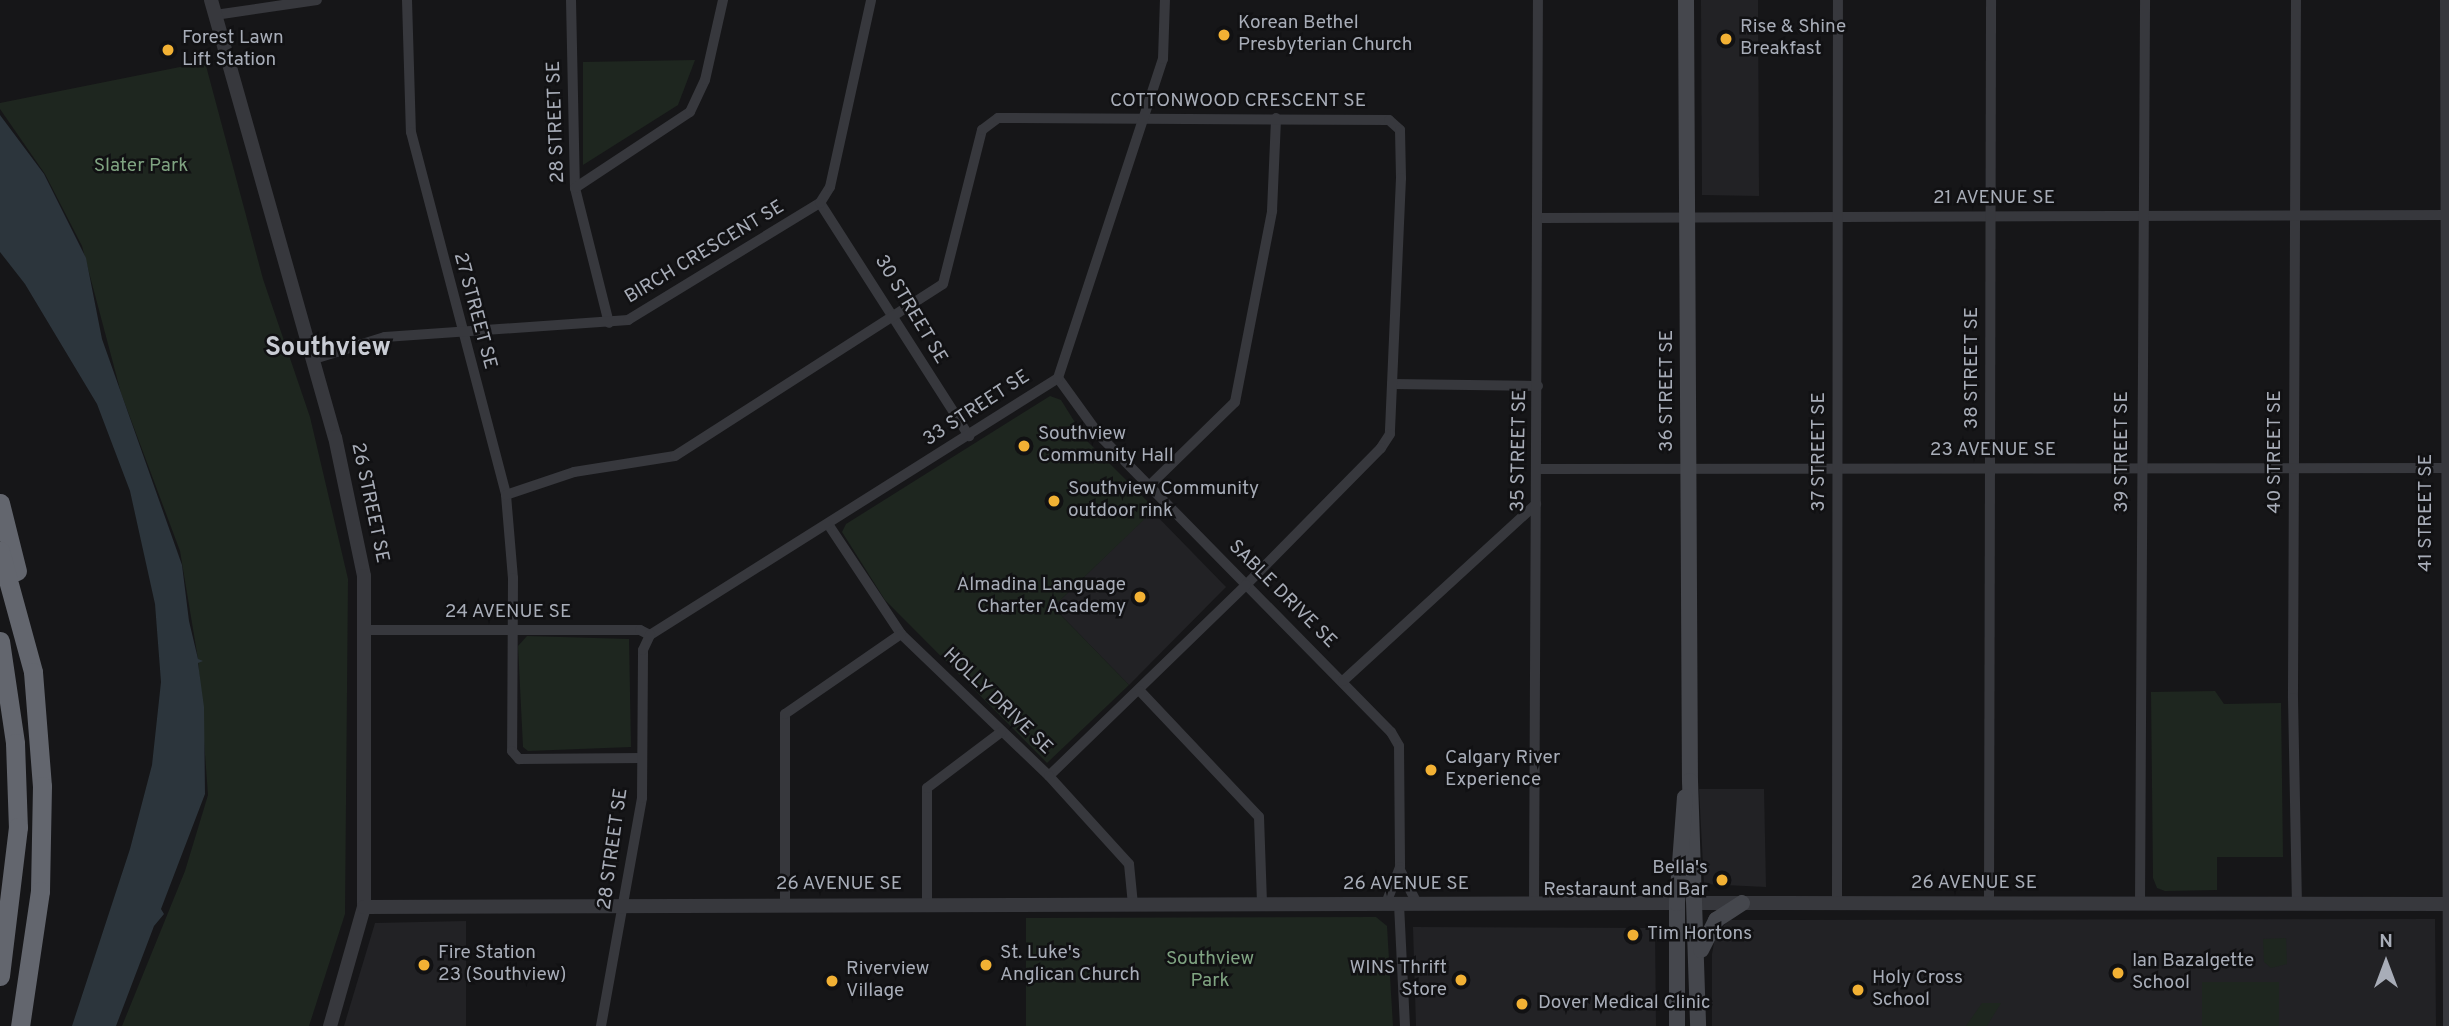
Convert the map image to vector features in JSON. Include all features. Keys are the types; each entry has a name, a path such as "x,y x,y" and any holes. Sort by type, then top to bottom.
{"highway":[{"path":"0,503 12,539 33,672 43,855 20,1026"},
{"path":"0,551 33,672"},
{"path":"0,641 18,782 12,898 0,976"},
{"path":"0,725 12,898"}],"main road":[{"name":"36 STREET SE","path":"1686,0 1690,781 1697,903 1698,1026"},
{"name":"36 STREET SE","path":"1677,1026 1677,903 1684,801 1690,781"},
{"path":"1698,959 1715,922 1742,903"}],"street":[{"name":"26 STREET SE","path":"211,0 314,359 359,545 365,630 364,907 330,1026"},
{"path":"215,15 317,0"},
{"name":"27 STREET SE","path":"407,0 411,132 461,332 506,495 513,578 510,630 512,751 519,760 642,758"},
{"name":"28 STREET SE","path":"571,0 575,188 610,323"},
{"path":"575,188 690,112 705,79 723,0"},
{"path":"820,203 830,187 871,0"},
{"name":"33 STREET SE","path":"650,635 1058,378 1163,59 1165,0"},
{"name":"35 STREET SE","path":"1534,904 1540,218 1538,0"},
{"name":"37 STREET SE","path":"1837,903 1838,0"},
{"name":"38 STREET SE","path":"1989,903 1991,0"},
{"name":"39 STREET SE","path":"2140,904 2145,0"},
{"name":"40 STREET SE","path":"2297,0 2294,216 2297,903"},
{"name":"41 STREET SE","path":"2445,0 2448,1026"},
{"name":"COTTONWOOD CRESCENT SE","path":"506,495 574,472 675,456 943,284 982,130 998,118 1389,120 1400,130 1390,434 1381,448 1246,585 1140,691 1049,776"},
{"path":"1149,486 1235,402 1272,211 1276,118"},
{"name":"BIRCH CRESCENT SE","path":"314,359 385,337 628,320 820,203"},
{"name":"30 STREET SE","path":"820,203 969,436"},
{"name":"21 AVENUE SE","path":"1540,218 2446,215"},
{"name":"SABLE DRIVE SE","path":"1058,378 1100,436 1343,681 1399,746 1400,867 1392,904 1405,1026"},
{"path":"1392,384 1538,386"},
{"name":"23 AVENUE SE","path":"1536,469 2447,468"},
{"path":"1343,681 1536,504"},
{"name":"HOLLY DRIVE SE","path":"828,524 901,634 1049,776 1129,864 1133,905"},
{"name":"24 AVENUE SE","path":"365,630 640,630 650,635"},
{"path":"785,905 785,714 901,634"},
{"name":"28 STREET SE","path":"601,1026 642,798 643,650 650,635"},
{"path":"1140,691 1259,817 1262,905"},
{"path":"927,904 927,788 1001,732"},
{"name":"SABLE DRIVE SE","path":"1400,867 1417,904"},
{"name":"26 AVENUE SE","path":"364,907 625,904 2448,904"}],"shaded area":[{"path":"1701,0 1758,0 1759,196 1702,195"},
{"path":"0,115 44,174 86,258 102,339 182,565 189,621 198,659 203,661 198,663 204,707 205,794 161,909 164,914 154,926 116,1026 72,1026 130,849 152,765 161,682 155,604 130,491 97,404 25,284 0,252"},
{"name":"Almadina Language Charter Academy","path":"1152,511 1226,587 1129,685 1053,607"},
{"path":"1699,789 1764,789 1766,887 1704,884"},
{"path":"2435,919 2436,1026 1712,1026 1712,954 1716,932 1730,920"},
{"path":"466,921 466,1026 344,1026 375,923"},
{"path":"1413,927 1655,928 1656,1026 1416,1026"}],"green space":[{"path":"695,60 678,105 583,165 583,62"},
{"name":"Slater Park","path":"205,62 263,279 310,417 348,579 345,914 309,1026 122,1026 185,871 208,795 198,659 180,551 121,393 82,246 45,174 0,109 0,103"},
{"path":"1050,396 1061,400 1086,440 1155,509 1053,607 1129,685 1047,763 885,600 842,532 846,524"},
{"path":"527,636 629,639 631,747 528,751 523,747 518,646"},
{"path":"2215,691 2224,704 2281,703 2283,857 2217,857 2217,890 2165,891 2157,888 2153,878 2151,692"},
{"name":"Southview Park","path":"1376,917 1387,926 1393,1026 1026,1026 1026,918"},
{"path":"2286,938 2287,964 2271,968 2264,962 2263,939"},
{"path":"2202,982 2279,982 2279,1026 2202,1026"},
{"path":"1982,1003 2001,1003 1987,1026 1966,1026"}],"place":[{"name":"Korean Bethel Presbyterian Church","path":"1224,35"},
{"name":"Rise & Shine Breakfast","path":"1726,39"},
{"name":"Forest Lawn Lift Station","path":"168,50"},
{"name":"Southview Community Hall","path":"1024,446"},
{"name":"Southview Community outdoor rink","path":"1054,501"},
{"name":"Almadina Language Charter Academy","path":"1140,597"},
{"name":"Calgary River Experience","path":"1431,770"},
{"name":"Bella's Restaraunt and Bar","path":"1722,880"},
{"name":"Tim Hortons","path":"1633,935"},
{"name":"Fire Station 23 (Southview)","path":"424,965"},
{"name":"St. Luke's Anglican Church","path":"986,965"},
{"name":"Ian Bazalgette School","path":"2118,973"},
{"name":"WINS Thrift Store","path":"1461,980"},
{"name":"Riverview Village","path":"832,981"},
{"name":"Holy Cross School","path":"1858,990"},
{"name":"Dover Medical Clinic","path":"1522,1004"}],"district":[{"name":"Southview","path":"328,349"}]}
